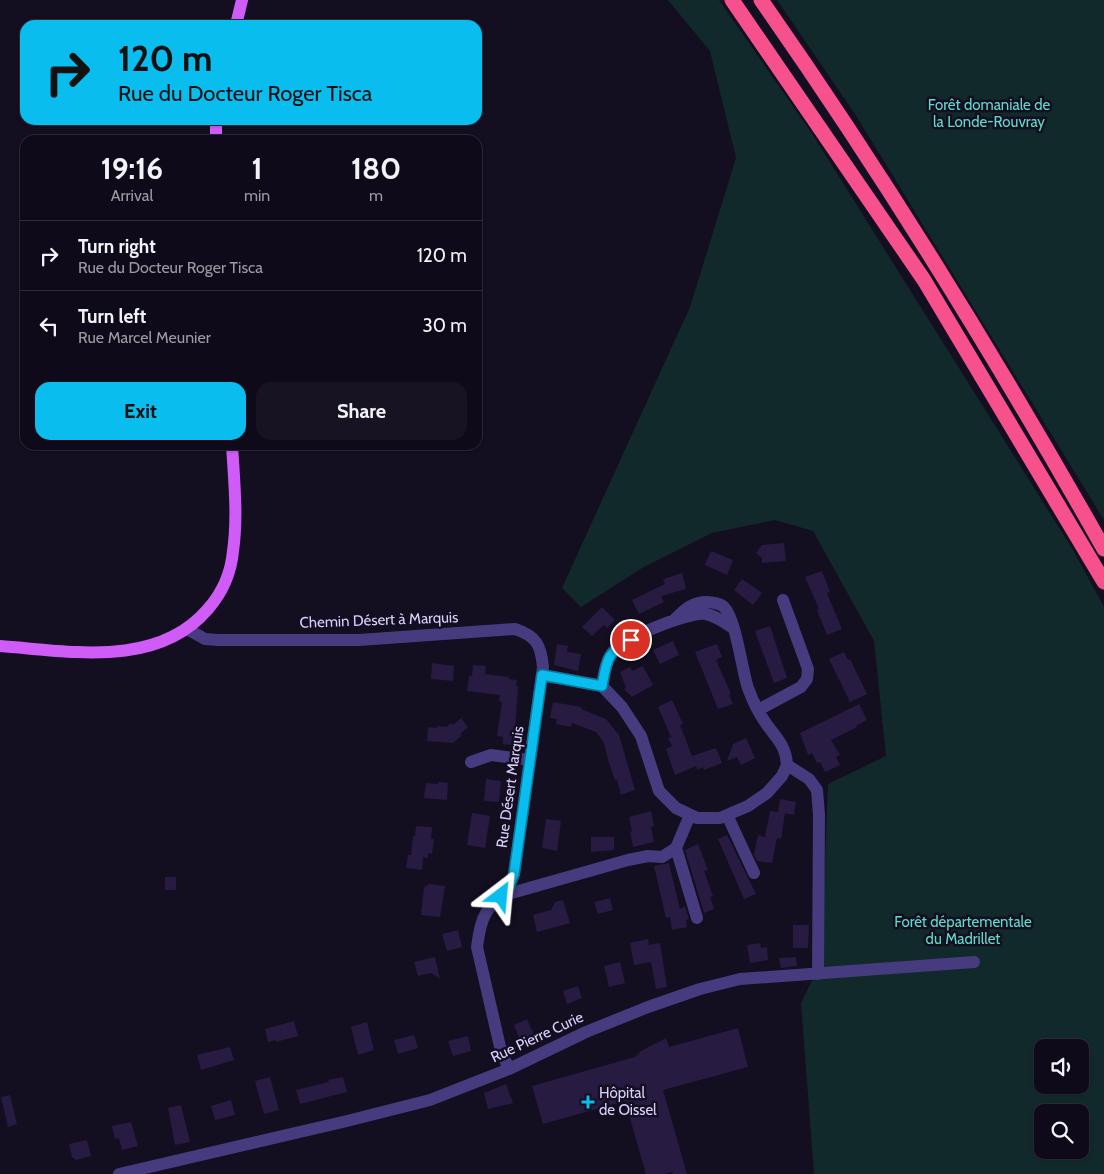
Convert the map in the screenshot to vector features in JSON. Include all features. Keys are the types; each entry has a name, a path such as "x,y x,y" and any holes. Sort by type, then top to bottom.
{"highway":[{"path":"732,0 924,280 1104,582"},
{"path":"761,0 807,65 989,349 1104,549"}],"main road":[{"path":"237,20 242,0"},
{"path":"0,646 113,652 154,645 175,636 200,619 222,590 229,572 233,553 235,527 232,450"}],"street":[{"path":"758,710 801,687 807,679 808,669 783,600"},
{"path":"542,675 602,686 622,706 641,736 660,791 676,808 697,818 720,818 748,806 767,793 782,776 788,765 786,752 764,722 748,688 733,628 716,617 704,613 692,614 641,634 612,652 606,665 602,686"},
{"name":"Chemin Désert à Marquis","path":"187,629 205,639 218,640 359,640 515,629 527,633 538,643 542,653 542,675"},
{"name":"Rue Désert Marquis","path":"509,1069 501,1051 477,947 484,917 491,906 509,887 514,874 542,675"},
{"path":"471,762 491,755 530,760"},
{"path":"788,765 809,779 817,790 819,815 818,974"},
{"path":"501,896 628,860 648,856 662,857 676,848 690,815"},
{"path":"727,815 754,873"},
{"path":"676,848 697,918"},
{"name":"Rue Pierre Curie","path":"119,1174 430,1100 509,1069 586,1032 648,1007 700,989 740,979 974,962"}],"green space":[{"name":"Forêt départementale du Madrillet","path":"668,0 719,0 811,132 1073,550 1104,607 1104,1174 814,1174 801,1003 821,962 828,784 886,756 874,641 813,531 775,520 712,533 642,568 581,607 562,588 690,307 736,158 710,51"},
{"name":"Forêt domaniale de la Londe-Rouvray","path":"777,0 1104,0 1104,520 855,114"}],"building":[{"path":"784,543 786,561 762,563 762,558 756,553 762,545"},
{"path":"711,551 733,560 727,575 705,565"},
{"path":"822,571 830,592 827,593 842,629 827,635 817,610 819,609 805,577"},
{"path":"682,573 686,589 661,596 664,602 639,614 632,600 665,584 663,579"},
{"path":"742,579 762,593 753,605 734,590"},
{"path":"602,607 615,620 607,628 604,625 592,636 582,627"},
{"path":"770,626 787,678 774,683 755,631"},
{"path":"673,641 679,655 660,664 653,650"},
{"path":"557,644 568,646 567,652 581,654 578,671 554,665"},
{"path":"717,644 722,657 716,660 731,694 729,695 733,704 718,709 695,652"},
{"path":"844,652 848,660 850,659 867,694 850,702 829,659"},
{"path":"432,663 454,666 453,681 431,679"},
{"path":"473,665 486,666 485,674 517,680 514,745 503,744 503,737 497,736 502,702 499,701 500,695 467,691"},
{"path":"643,666 653,685 632,697 624,689 626,688 620,672 630,667 632,671"},
{"path":"672,700 683,724 680,725 692,756 716,748 722,763 704,770 703,767 697,770 696,766 675,775 666,749 672,746 668,738 671,737 658,707"},
{"path":"553,702 581,707 581,709 606,719 619,735 635,790 621,795 604,743 596,732 572,723 571,727 556,724 557,719 550,718"},
{"path":"859,704 867,720 831,740 840,755 836,757 840,765 825,772 820,762 817,763 812,753 808,755 800,733"},
{"path":"461,718 468,727 453,743 427,741 428,727 447,727 451,723 453,725"},
{"path":"746,738 755,758 741,765 737,757 727,761 733,744"},
{"path":"486,779 501,781 499,802 484,801"},
{"path":"438,782 448,783 447,800 424,798 426,783 438,784"},
{"path":"780,799 796,802 794,815 785,813 781,839 777,838 772,863 757,861 754,855 758,835 765,837 770,811 778,812"},
{"path":"651,811 654,826 651,827 654,842 633,847 629,817"},
{"path":"472,813 490,816 485,848 467,845"},
{"path":"546,819 561,821 557,851 542,848"},
{"path":"416,826 432,827 431,839 434,839 432,854 428,853 428,858 423,857 422,870 406,868 408,855 411,855"},
{"path":"727,835 756,894 744,899 718,839"},
{"path":"591,837 614,837 614,850 591,852"},
{"path":"698,844 708,870 704,871 713,896 710,897 714,909 704,913 685,850"},
{"path":"669,863 680,909 685,906 689,919 686,920 687,927 672,930 670,917 666,918 654,866"},
{"path":"165,877 176,877 176,890 165,890"},
{"path":"429,884 445,886 440,917 421,915 424,888"},
{"path":"610,898 613,910 598,914 594,902"},
{"path":"563,900 570,923 537,932 533,915 551,910 555,902"},
{"path":"793,925 809,925 808,948 793,948"},
{"path":"458,930 462,947 447,951 442,934"},
{"path":"648,939 649,945 660,943 667,987 656,989 651,962 634,965 630,943"},
{"path":"760,943 761,948 767,947 768,960 750,963 747,945"},
{"path":"435,957 440,979 431,973 418,976 414,962"},
{"path":"796,957 797,966 781,968 779,958"},
{"path":"620,962 625,983 609,987 604,966"},
{"path":"578,986 582,998 567,1004 563,991"},
{"path":"527,1019 534,1035 520,1041 514,1025"},
{"path":"294,1021 298,1036 276,1042 276,1040 268,1042 265,1029"},
{"path":"367,1022 374,1050 358,1055 351,1027"},
{"name":"Hôpital de Oissel","path":"738,1028 748,1067 663,1090 687,1174 673,1174 672,1172 646,1174 625,1101 543,1124 532,1086 635,1057 641,1051 666,1038 669,1047"},
{"path":"414,1035 418,1048 398,1054 394,1040"},
{"path":"468,1036 471,1051 453,1056 448,1041"},
{"path":"230,1047 234,1060 201,1070 197,1055"},
{"path":"270,1077 279,1110 264,1114 255,1081"},
{"path":"343,1077 347,1092 300,1104 296,1090"},
{"path":"506,1084 513,1103 488,1109 484,1093"},
{"path":"10,1095 17,1124 8,1127 1,1097"},
{"path":"231,1100 235,1115 215,1120 211,1106"},
{"path":"181,1105 190,1142 175,1145 168,1108"},
{"path":"131,1122 138,1146 122,1150 119,1138 115,1139 112,1126"},
{"path":"87,1140 91,1156 76,1160 72,1157 69,1144"}],"place":[{"name":"Hôpital de Oissel","path":"588,1102"}],"route":[{"path":"501,896 509,887 514,874 542,675 602,686 606,665 612,652 631,640"}]}
